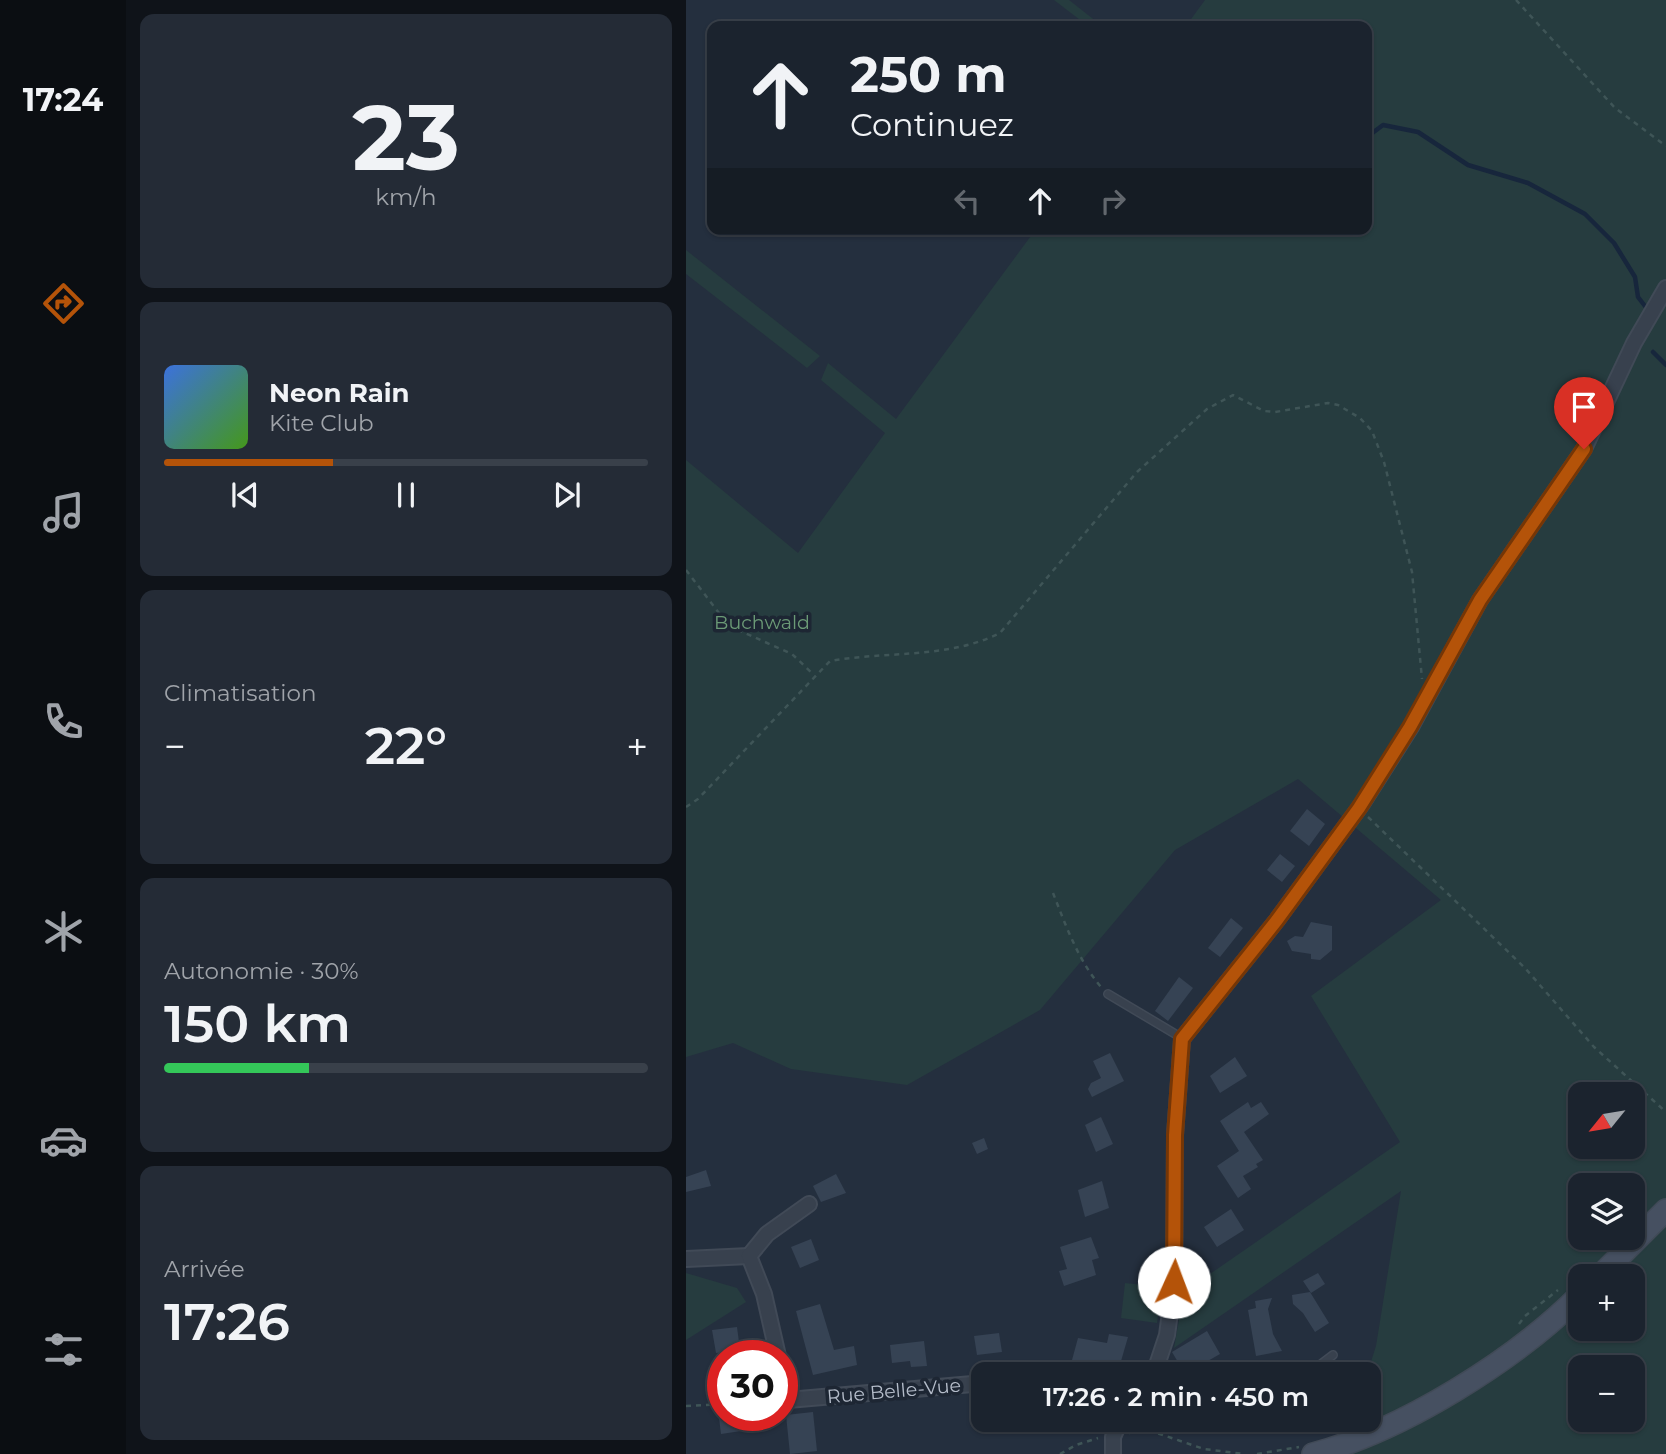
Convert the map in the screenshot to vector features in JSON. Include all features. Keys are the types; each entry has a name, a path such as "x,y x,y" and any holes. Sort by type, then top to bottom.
{"main road":[{"path":"1601,1264 1666,1210"},
{"path":"1307,1450 1401,1419 1470,1380 1526,1342 1568,1295"}],"street":[{"path":"1158,1362 1167,1335 1174,1282 1175,1135 1182,1039 1277,920 1359,808 1410,727 1480,600 1584,449 1634,343 1666,288"},
{"path":"686,1259 748,1256 767,1234 809,1205"},
{"path":"748,1256 764,1294 774,1340"},
{"name":"Rue Belle-Vue","path":"798,1399 971,1384"},
{"path":"1113,1454 1115,1432"}],"lane":[{"path":"1108,994 1182,1039"},
{"path":"1324,1362 1333,1355"}],"path":[{"path":"1516,0 1615,108 1666,146"},
{"path":"686,807 698,799 830,661 944,649 978,643 1000,633 1137,472 1207,409 1233,395 1264,411 1275,412 1328,403 1360,418 1372,432 1384,462 1412,572 1424,700"},
{"path":"686,570 729,626 792,654 814,675"},
{"path":"1359,808 1525,968 1594,1048 1666,1112"},
{"path":"1053,893 1071,939 1091,976 1108,994"},
{"path":"1514,1332 1525,1316 1559,1289"},
{"path":"686,1406 707,1405"},
{"path":"1060,1454 1092,1438 1148,1430 1204,1449 1244,1454"},
{"path":"1257,1454 1307,1450"}],"green space":[{"path":"1054,0 1069,0 1096,21 1081,21"},
{"name":"Buchwald","path":"1205,0 1666,0 1666,1454 1340,1454 1348,1432 1381,1432 1381,1362 1371,1362 1376,1346 1401,1191 1174,1348 1184,1292 1400,1142 1311,996 1441,900 1298,779 1175,850 1040,1010 907,1085 791,1069 733,1043 686,1057 686,460 798,553 885,433 821,380 828,363 896,419 1032,235 1372,235 1372,21 1190,21"},
{"path":"686,250 820,356 807,368 686,274"},
{"path":"686,1273 737,1288 746,1302 686,1340"},
{"path":"1125,1283 1162,1287 1157,1323 1121,1318"}],"building":[{"path":"1307,809 1325,824 1309,846 1290,831"},
{"path":"1280,854 1295,866 1282,882 1267,870"},
{"path":"1231,918 1243,928 1220,957 1208,948"},
{"path":"1311,922 1332,926 1332,950 1320,960 1311,959 1311,954 1292,951 1287,941 1295,936 1303,937"},
{"path":"1179,977 1193,988 1168,1021 1155,1011"},
{"path":"1110,1053 1124,1081 1092,1097 1088,1089 1091,1083 1101,1078 1093,1061"},
{"path":"1235,1057 1247,1076 1220,1093 1210,1076"},
{"path":"1248,1102 1251,1108 1261,1102 1269,1114 1244,1132 1263,1160 1256,1164 1258,1167 1243,1176 1251,1189 1238,1198 1217,1166 1239,1151 1220,1121"},
{"path":"1101,1117 1113,1144 1096,1152 1085,1125"},
{"path":"984,1138 988,1149 977,1154 972,1143"},
{"path":"706,1170 711,1186 686,1192 686,1177"},
{"path":"836,1174 846,1193 821,1202 813,1186"},
{"path":"1102,1181 1109,1208 1085,1217 1078,1190"},
{"path":"1231,1209 1244,1230 1217,1247 1204,1227"},
{"path":"1091,1237 1099,1258 1092,1260 1096,1275 1064,1286 1059,1271 1067,1269 1060,1247"},
{"path":"811,1239 819,1260 800,1268 791,1247"},
{"path":"1318,1273 1325,1284 1311,1293 1303,1281"},
{"path":"1310,1292 1329,1323 1315,1332 1303,1313 1293,1304 1292,1295"},
{"path":"1272,1298 1268,1309 1273,1334 1282,1351 1256,1356 1248,1310 1256,1308 1255,1301"},
{"path":"820,1304 834,1350 854,1346 857,1365 813,1375 796,1311"},
{"path":"737,1327 739,1340 714,1340 712,1330"},
{"path":"1207,1331 1220,1354 1206,1362 1178,1362 1172,1352"},
{"path":"999,1333 1002,1352 977,1355 974,1336"},
{"path":"1109,1334 1128,1337 1121,1362 1072,1360 1078,1338 1107,1343"},
{"path":"924,1341 927,1366 911,1367 910,1361 892,1363 890,1345"},
{"path":"813,1412 817,1451 790,1454 788,1431 798,1431 798,1414"},
{"path":"721,1431 741,1431 721,1434"}],"waterway":[{"path":"1372,133 1383,125 1418,132 1468,165 1528,183 1585,214 1614,243 1635,277 1638,297 1648,310"},
{"path":"1653,352 1666,365"}],"route":[{"path":"1174,1282 1177,1200 1175,1135 1182,1039 1277,920 1359,808 1410,727 1480,600 1584,449"}]}
